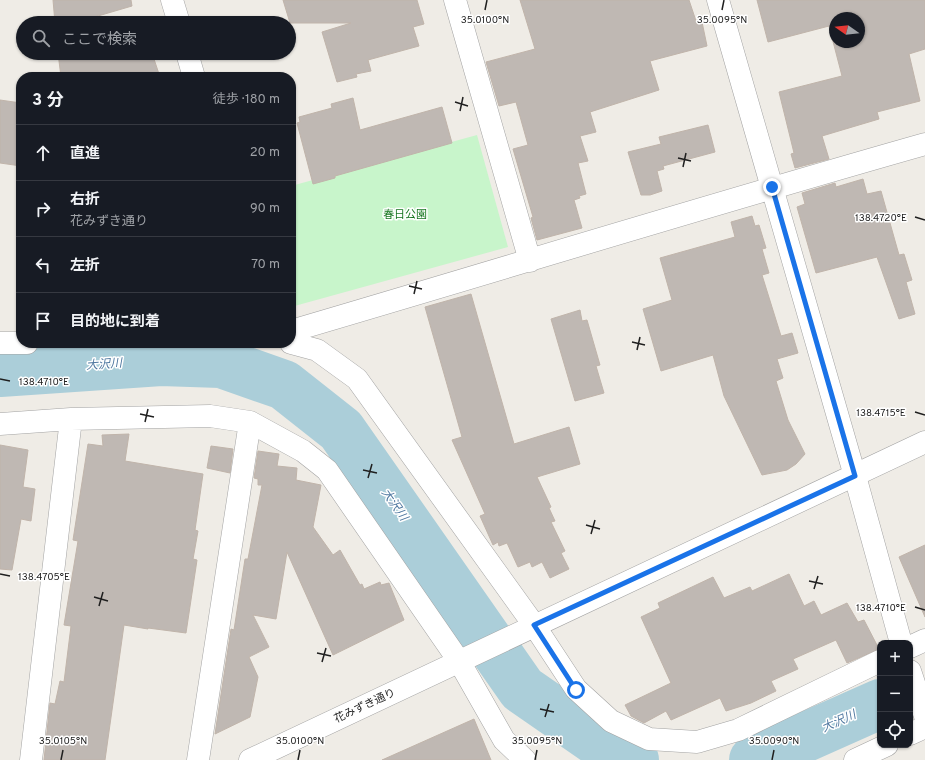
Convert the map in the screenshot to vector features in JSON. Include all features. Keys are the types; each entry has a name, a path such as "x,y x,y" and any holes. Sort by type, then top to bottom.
{"street":[{"path":"172,0 177,16"},
{"path":"455,0 530,261"},
{"path":"718,0 855,476 900,640"},
{"path":"189,60 193,72"},
{"path":"296,330 530,261 772,187 925,144"},
{"path":"0,344 16,343"},
{"path":"296,344 317,350 357,379 534,625 576,690 611,721 649,739 697,742 738,730 877,662"},
{"path":"0,424 71,419 210,416 250,422 303,452 327,470 459,662 504,740 525,760"},
{"path":"31,760 71,419"},
{"path":"198,760 250,422"},
{"path":"534,625 925,442"},
{"name":"花みずき通り","path":"250,760 459,662 534,625"},
{"path":"913,645 925,640"},
{"path":"912,676 925,716"},
{"path":"913,733 925,727"},
{"path":"856,760 881,748"}],"green space":[{"name":"春日公園","path":"477,135 508,247 296,306 296,185"}],"building":[{"path":"53,0 131,0 132,6 98,16 54,16"},
{"path":"283,0 417,0 424,24 413,27 419,46 368,60 371,71 356,74 357,77 337,82 322,32 351,23 296,23 296,16 288,16"},
{"path":"520,0 689,0 697,24 702,22 707,46 650,61 659,90 590,112 596,132 580,136 588,161 578,163 586,194 579,196 580,198 574,200 582,228 537,240 531,218 533,217 513,149 528,145 516,102 499,106 486,62 535,49"},
{"path":"757,0 925,0 925,49 909,54 920,101 877,112 879,119 822,136 829,159 795,168 791,154 794,153 779,92 842,76 835,48 865,48 865,12 829,12 829,26 768,42"},
{"path":"59,60 154,60 158,72 60,72"},
{"path":"353,98 360,130 442,107 452,143 335,176 335,178 313,184 297,123 300,122 299,117 332,108 331,104"},
{"path":"0,100 16,102 16,165 0,163"},
{"path":"708,125 715,152 663,166 664,169 657,171 662,191 650,195 641,195 628,152 661,144 659,137"},
{"path":"863,179 867,194 881,191 899,255 904,254 912,280 906,282 915,314 899,319 877,257 816,273 797,207 805,204 802,193 835,183 836,187"},
{"path":"752,216 755,226 759,225 766,248 762,249 769,273 762,275 781,336 792,333 798,353 777,359 783,378 776,381 788,420 805,454 796,464 787,470 762,475 724,396 713,355 661,371 643,309 672,300 660,258 735,237 731,222"},
{"path":"471,294 514,444 569,427 580,464 537,477 551,507 549,508 555,521 551,522 565,551 561,553 569,569 550,578 542,562 532,567 530,562 518,567 507,543 499,546 498,542 493,545 480,516 485,514 452,440 462,437 425,307"},
{"path":"580,310 582,321 587,320 600,365 596,366 604,393 575,401 551,319"},
{"path":"129,434 125,461 203,474 195,530 198,531 193,559 197,560 186,633 124,625 105,760 44,760 50,703 55,704 60,681 64,682 71,626 64,625 78,541 73,540 88,444 103,446 102,435"},
{"path":"0,445 28,450 23,487 35,489 31,521 21,519 12,570 0,569"},
{"path":"211,446 233,449 230,473 207,468"},
{"path":"258,451 279,454 277,466 297,468 296,480 321,485 313,527 333,555 340,550 360,585 362,584 364,589 380,582 381,585 389,583 404,620 333,655 287,552 276,619 253,615 269,647 249,657 258,677 250,717 215,734 231,629 234,630 245,559 248,559 262,485 258,485 258,479 254,478"},
{"path":"925,545 925,617 899,557"},
{"path":"789,574 804,606 814,601 821,615 847,603 858,622 864,620 877,645 877,650 847,663 836,640 793,659 798,669 771,681 776,691 751,703 726,711 720,698 671,720 666,711 644,723 631,716 625,705 671,683 641,617 660,608 658,603 713,577 724,598 750,587 752,591"},
{"path":"474,719 491,760 382,760"}],"waterway":[{"name":"大沢川","path":"0,372 161,361 221,363 284,385 341,430 522,689 600,743 634,760"},
{"name":"大沢川","path":"754,760 877,705"}],"route":[{"path":"576,690 534,625 855,476 772,187"}]}
